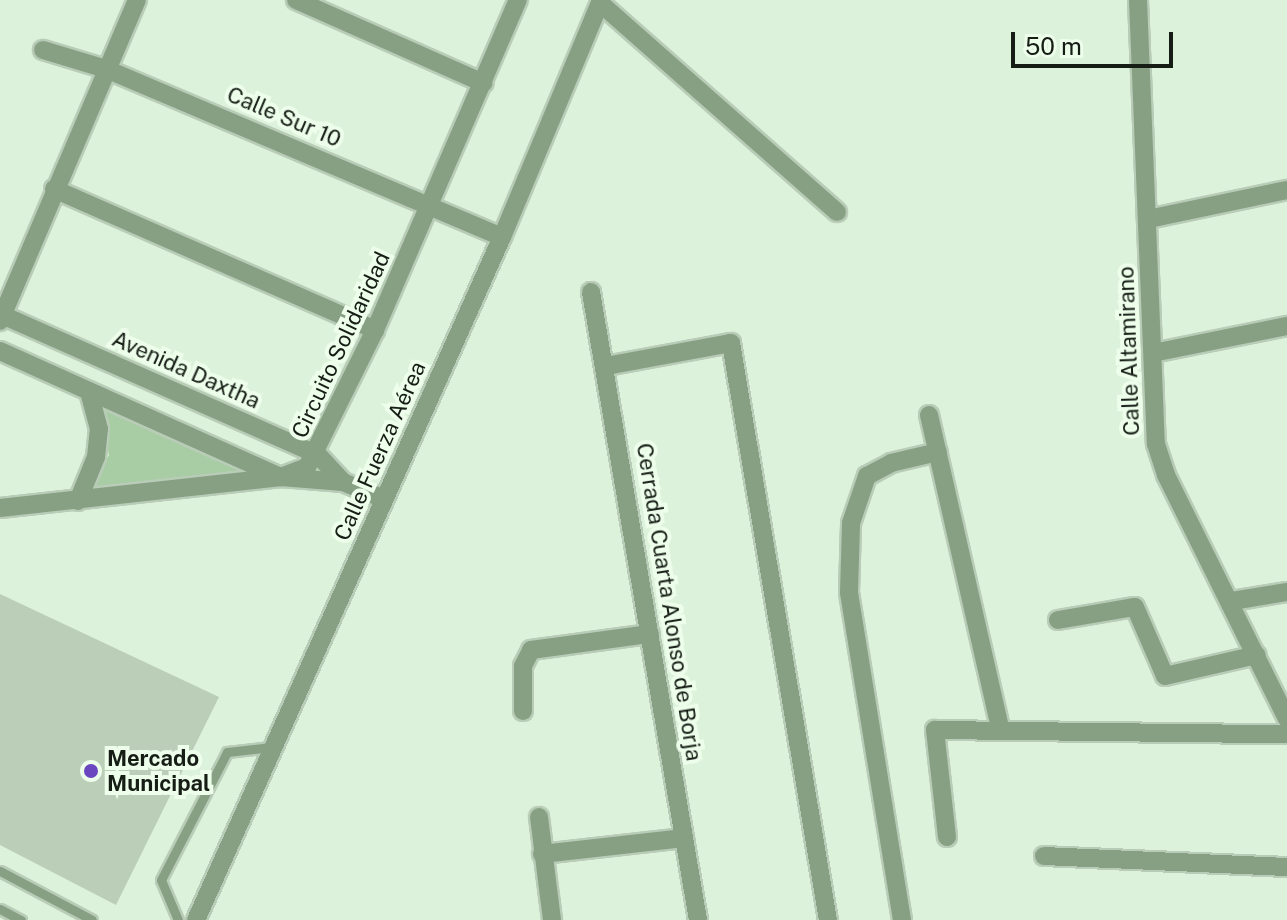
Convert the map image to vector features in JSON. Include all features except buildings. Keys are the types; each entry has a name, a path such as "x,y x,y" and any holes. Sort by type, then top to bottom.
{"street":[{"path":"1,317 137,0"},
{"path":"296,0 483,83"},
{"name":"Circuito Solidaridad","path":"0,508 281,477 307,467 318,455 375,330 518,0"},
{"name":"Calle Altamirano","path":"1138,0 1156,444 1166,475 1232,601 1287,719"},
{"path":"601,1 837,212"},
{"name":"Calle Fuerza Aérea","path":"196,920 502,237 601,1"},
{"name":"Calle Sur 10","path":"43,50 106,69 431,204 502,237"},
{"path":"54,189 375,330"},
{"path":"1148,219 1287,190"},
{"name":"Cerrada Cuarta Alonso de Borja","path":"591,292 698,920"},
{"name":"Avenida Daxtha","path":"1,317 318,455 343,482"},
{"path":"1153,353 1287,326"},
{"path":"606,366 731,343 828,920"},
{"name":"Avenida Daxtha","path":"0,351 281,477 343,482 384,499"},
{"path":"78,501 96,457 99,429 89,391"},
{"path":"929,415 1001,731"},
{"path":"902,920 849,592 851,523 867,476 891,463 938,452"},
{"path":"1232,601 1287,592"},
{"path":"1058,620 1135,607 1165,676 1257,655"},
{"path":"523,711 523,666 531,650 650,634"},
{"path":"947,837 935,730 1287,734"},
{"path":"539,817 552,920"},
{"path":"542,854 684,838"},
{"path":"1044,856 1287,867"}],"lane":[{"path":"178,920 161,880 227,752 273,747"},
{"path":"0,871 92,920"},
{"path":"0,909 21,920"}],"green space":[{"path":"98,404 267,476 83,496 109,455"}],"place":[{"name":"Mercado Municipal","path":"91,771"}]}
